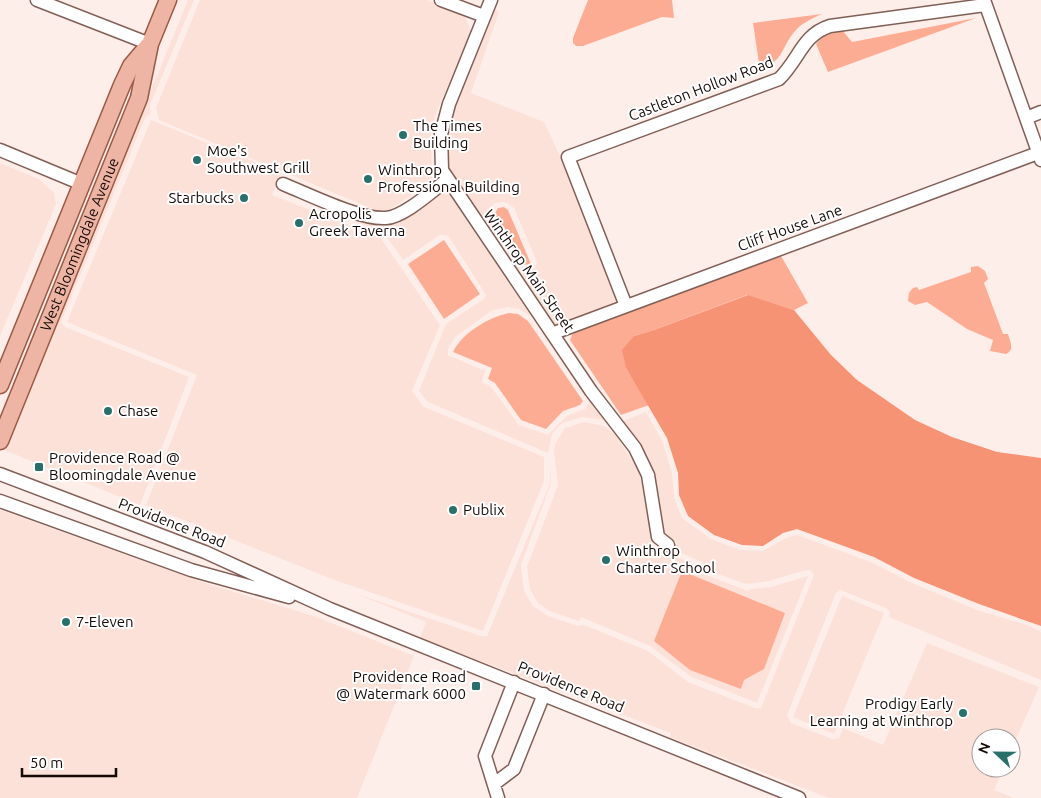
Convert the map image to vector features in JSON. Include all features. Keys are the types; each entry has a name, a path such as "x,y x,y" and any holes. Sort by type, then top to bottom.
{"main road":[{"name":"West Bloomingdale Avenue","path":"0,441 139,98 150,44 168,0"},
{"name":"West Bloomingdale Avenue","path":"0,385 122,85 131,66 150,44"},
{"path":"105,183 100,177 99,168 124,106 122,85"}],"street":[{"path":"37,0 150,44"},
{"path":"441,0 484,16"},
{"name":"Winthrop Main Street","path":"491,0 451,99 441,134 442,170 554,333 596,398 627,436 642,460 651,488 658,537 668,545"},
{"path":"984,3 1039,157"},
{"name":"Castleton Hollow Road","path":"626,306 568,157 779,79 790,69 810,36 818,30 830,26 984,3"},
{"path":"1026,118 1041,112"},
{"path":"0,150 82,184"},
{"name":"Cliff House Lane","path":"554,333 1039,157"},
{"path":"283,184 365,216 387,218 406,210 448,179"},
{"name":"Providence Road","path":"0,474 205,552 330,608 799,798"},
{"name":"Providence Road","path":"0,501 191,570 330,608"},
{"path":"498,798 485,756 514,682"},
{"path":"494,784 514,769 544,694"}],"shaded area":[{"path":"188,0 194,0 150,105 150,114 145,118 61,322 65,327 189,377 140,505 4,450"},
{"path":"200,0 427,0 464,14 471,32 436,113 430,137 433,178 428,184 389,210 375,210 159,120 156,108"},
{"path":"588,0 672,0 674,18 662,17 583,46 576,46 573,43 573,38"},
{"path":"495,10 499,12 471,93 544,122 561,158 617,302 556,325 449,169 448,136 456,106","holes":["505,202 514,208 537,262 535,268 528,271 521,270 515,264 486,218 490,207 495,203"]},
{"path":"822,14 798,27 779,57 769,66 760,70 753,23"},
{"path":"976,18 828,72 816,44 824,35 843,31 852,42"},
{"path":"151,120 281,173 272,195 380,237 440,325 412,391 424,407 544,457 544,481 483,631 332,579 146,505 197,375 67,322"},
{"path":"0,163 39,179 54,193 56,204 0,336"},
{"path":"281,190 362,222 387,225 410,216 446,190 551,341 583,391 534,318 519,309 507,307 491,311 454,338 448,350 448,355 485,371 482,382 491,387 519,425 548,435 567,416 585,409 589,403 588,398 605,420 582,417 562,423 552,434 548,453 428,402 419,391 446,324 484,299 486,295 449,237 440,235 403,260 384,233"},
{"path":"504,207 508,210 531,264 523,265 492,218 498,208"},
{"path":"444,240 480,294 444,319 408,264"},
{"path":"781,256 808,303 794,310 747,295 634,336 626,368 649,405 621,415 570,340 573,333"},
{"path":"978,266 985,271 988,279 984,283 1003,334 1008,334 1010,340 1011,348 1006,354 990,351 993,340 967,329 927,302 915,305 908,301 909,293 913,288 917,287 919,290 971,272 971,267"},
{"path":"748,295 794,310 831,355 857,380 915,420 952,437 997,452 1041,458 1041,626 979,604 914,578 874,557 797,529 783,533 763,546 742,545 714,535 688,516 679,495 678,473 667,438 626,368 622,350 634,336"},
{"path":"509,313 518,314 528,321 583,401 580,405 563,411 546,429 521,420 495,383 488,379 492,368 453,352 469,332 493,318"},
{"path":"646,412 662,440 672,473 674,497 682,518 711,539 740,550 763,551 786,538 797,535 871,562 912,583 977,610 1030,626 1041,632 1041,680 889,617 890,612 886,608 840,590 836,593 787,715 791,723 832,739 839,738 843,728 883,745 927,643 1039,687 1021,728 971,728 971,778 999,778 994,790 1014,798 829,798 670,737 671,733 420,638 426,622 354,593 481,636 487,636 550,483 550,464 551,483 521,565 524,591 533,606 548,616 578,626 584,625 648,651 688,682 755,708 761,708 814,575 810,570 802,571 769,581 746,584 704,569 702,562 674,550 677,543 665,535 655,473 641,445 623,421"},
{"name":"Winthrop Charter School","path":"584,422 604,426 615,434 638,470 645,494 653,547 698,566 696,571 748,591 750,589 771,587 808,576 757,703 690,676 650,646 581,617 579,621 549,611 538,603 530,590 527,567 558,485 554,452 555,444 565,428"},
{"path":"0,510 205,583 314,616 414,656 357,798 0,798"},
{"path":"682,571 785,613 764,669 744,680 741,689 690,670 654,641"},
{"path":"842,596 884,613 834,734 793,717"}],"place":[{"name":"The Times Building","path":"403,135"},
{"name":"Moe's Southwest Grill","path":"197,160"},
{"name":"Winthrop Professional Building","path":"368,179"},
{"name":"Starbucks","path":"244,198"},
{"name":"Acropolis Greek Taverna","path":"299,223"},
{"name":"Chase","path":"108,411"},
{"name":"Providence Road @ Bloomingdale Avenue","path":"39,467"},
{"name":"Publix","path":"453,510"},
{"name":"Winthrop Charter School","path":"606,560"},
{"name":"7-Eleven","path":"66,622"},
{"name":"Providence Road @ Watermark 6000","path":"476,686"},
{"name":"Prodigy Early Learning at Winthrop","path":"963,713"}]}
